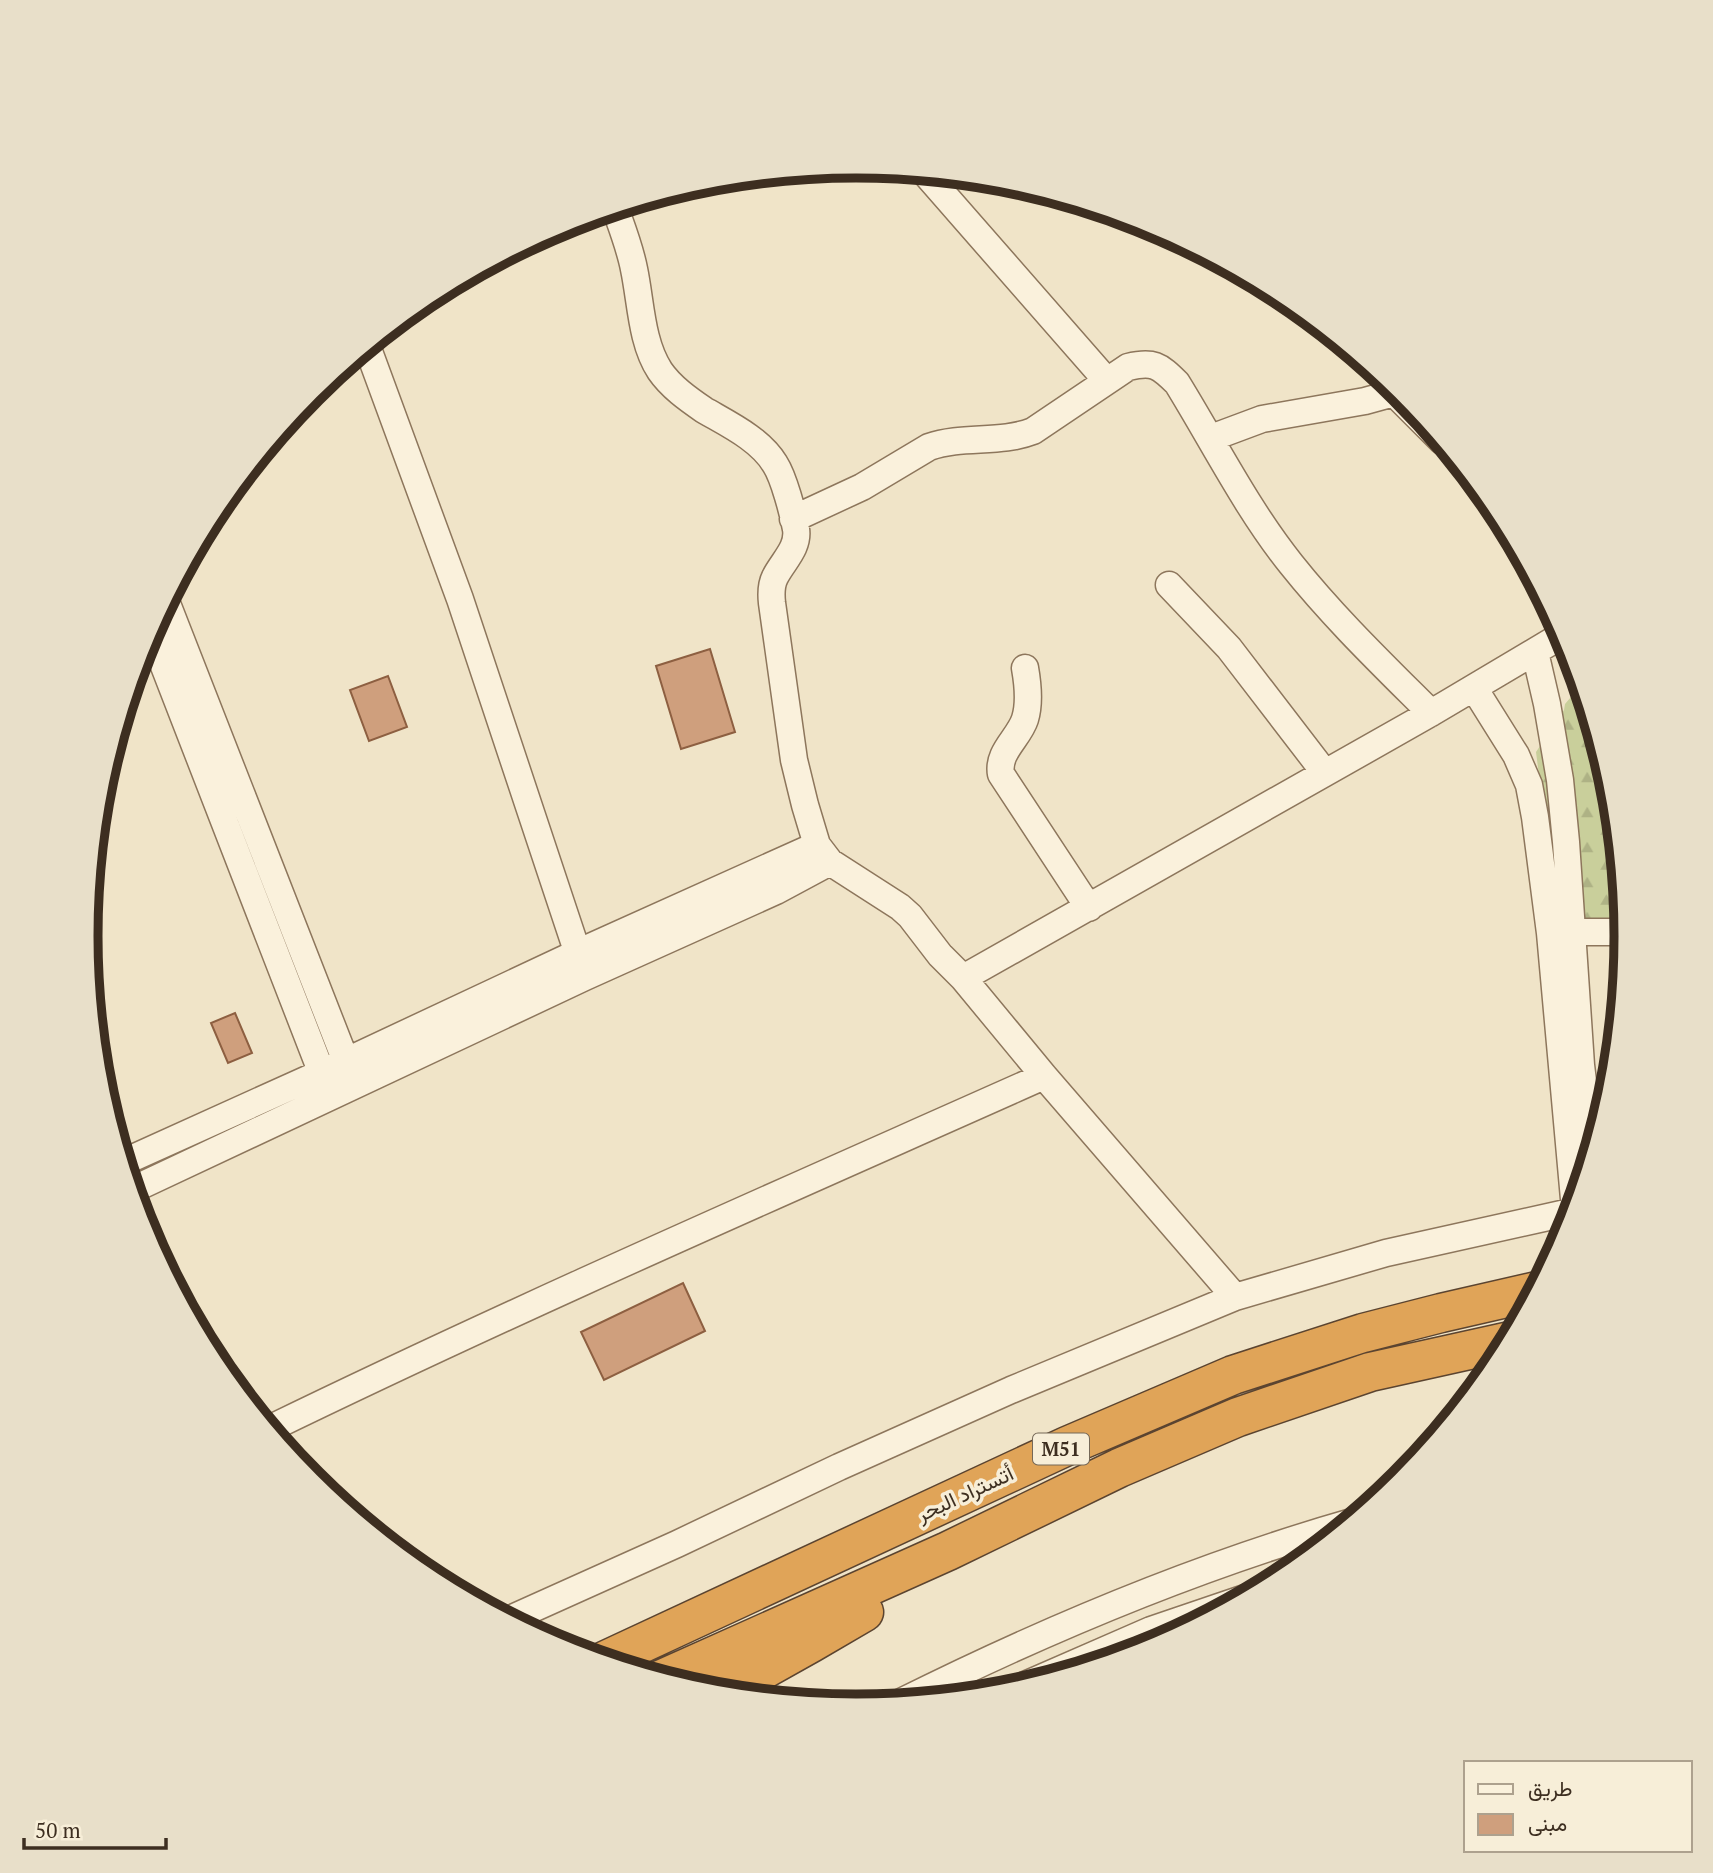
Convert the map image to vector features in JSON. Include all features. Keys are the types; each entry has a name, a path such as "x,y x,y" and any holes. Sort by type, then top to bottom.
{"highway":[{"name":"أتستراد البحر","path":"615,1656 1067,1446 1233,1375 1363,1333 1525,1294"},
{"name":"أتستراد البحر","path":"677,1673 948,1551 1119,1468 1238,1418 1370,1371 1496,1344"},
{"path":"736,1685 876,1605 948,1551"}],"street":[{"path":"933,182 1107,381"},
{"path":"618,216 629,247 646,338 661,373 692,402 763,449 776,464 785,489 797,540 775,578 771,590 772,603 794,760 805,805 824,853 910,916 940,955 963,978 1235,1297"},
{"path":"370,355 460,599 581,965"},
{"path":"793,519 862,486 941,442 1011,437 1033,430 1128,368 1144,363 1161,367 1177,383 1250,504 1290,562 1331,611 1431,713"},
{"path":"1211,438 1262,419 1353,404 1387,394"},
{"path":"1169,585 1229,648 1325,773"},
{"path":"171,613 351,1073"},
{"path":"963,978 1431,713 1554,640"},
{"path":"156,646 326,1085"},
{"path":"1535,652 1560,780 1566,842 1561,932 1574,1183"},
{"path":"1026,668 1028,709 1022,727 1001,761 1001,774 1089,908"},
{"path":"1474,688 1516,755 1530,785 1561,932 1589,1132"},
{"path":"140,1186 326,1085 824,853"},
{"path":"1561,932 1615,932"},
{"path":"277,1425 515,1313 1044,1076"},
{"path":"132,1160 326,1085"},
{"path":"519,1616 1011,1390 1235,1297 1386,1253 1562,1213"},
{"path":"921,1692 1049,1632 1177,1579 1330,1528"},
{"path":"1080,1661 1151,1630 1197,1615"}],"green space":[{"path":"1575,692 1600,789 1609,837 1615,937 1560,939 1536,752 1564,710 1565,704"}],"building":[{"path":"710,649 735,732 681,749 656,666"},
{"path":"388,676 407,727 369,741 350,690"},
{"path":"235,1013 252,1053 228,1063 211,1023"},
{"path":"683,1283 705,1331 604,1380 581,1332"}]}
